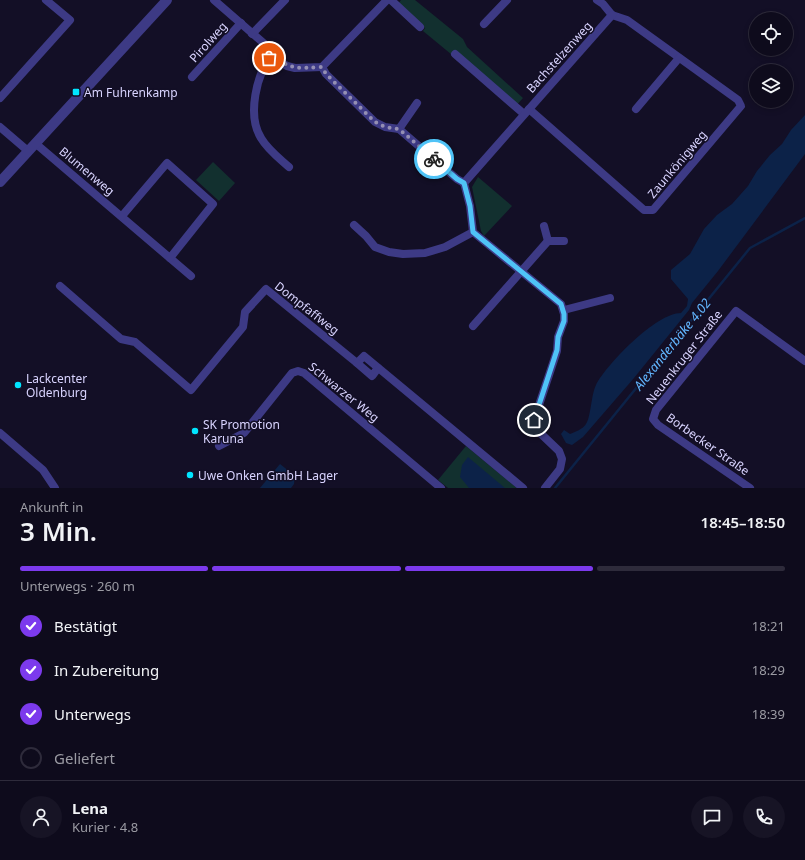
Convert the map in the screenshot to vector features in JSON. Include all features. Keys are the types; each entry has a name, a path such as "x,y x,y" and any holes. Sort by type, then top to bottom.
{"street":[{"path":"0,98 70,20 46,0"},
{"path":"0,182 167,0"},
{"path":"214,0 266,46 279,61 287,66 295,68 322,67 387,0"},
{"path":"252,34 286,0"},
{"path":"391,0 420,27"},
{"path":"484,24 507,0"},
{"path":"597,0 603,4 612,15"},
{"name":"Zaunkönigweg","path":"526,112 644,210 653,210 741,106 738,100 627,20 612,15"},
{"name":"Bachstelzenweg","path":"464,183 612,15"},
{"name":"Pirolweg","path":"192,77 241,23"},
{"path":"273,54 264,67 258,82 254,104 254,120 260,137 270,150 289,167"},
{"path":"455,54 526,112"},
{"path":"636,109 678,58"},
{"path":"322,67 326,74 375,122 385,127 399,129 457,179 464,183 470,206 473,232 561,304 564,310 564,321 558,337 557,350 534,420 538,431 559,450 562,459 560,469 545,488"},
{"path":"399,129 417,103"},
{"path":"0,127 28,151"},
{"name":"Blumenweg","path":"35,143 191,276"},
{"path":"122,216 167,163 213,204 170,258"},
{"path":"354,225 375,246 389,252 403,254 426,253 445,247 473,232"},
{"path":"544,226 548,241"},
{"path":"473,326 548,241 564,241"},
{"name":"Dompfaffweg","path":"60,286 121,339 135,342 191,390 243,327 245,312 266,289 372,376 378,368 523,488"},
{"path":"564,310 610,298"},
{"name":"Neuenkruger Straße","path":"653,419 656,410 736,311 805,361"},
{"name":"Schwarzer Weg","path":"219,446 244,433 292,373 298,371 304,372 441,488"},
{"name":"Borbecker Straße","path":"653,419 658,425 750,488"},
{"path":"0,433 43,470 55,488"}],"green space":[{"path":"401,0 415,0 463,39 467,47 523,98 515,107 423,31 425,28 398,4"},
{"path":"213,162 235,183 219,201 196,180"},
{"path":"478,177 512,206 484,236 481,231 472,187"},
{"path":"466,446 517,488 448,488 438,480"}],"water":[{"path":"805,115 805,154 718,271 692,303 689,310 634,378 583,437 572,445 566,443 561,434 564,430 570,434 585,426 588,421 596,385 610,365 646,330 671,315 681,313 687,306 688,299 671,279 671,270 690,254 704,229 717,215 732,204 748,186 757,171 770,155 782,144 791,130"},
{"path":"468,457 505,488 469,488 460,477 462,465"},
{"path":"280,464 295,476 294,484 291,488 260,488"}],"waterway":[{"name":"Alexanderbäke 4.02","path":"555,488 750,248 805,218"}],"way so far":[{"path":"269,58 273,54 279,61 287,66 295,68 322,67 326,74 375,122 385,127 399,129 434,159"}],"place":[{"name":"Am Fuhrenkamp","path":"76,92"},
{"name":"Lackcenter Oldenburg","path":"18,385"},
{"name":"SK Promotion Karuna","path":"195,431"},
{"name":"Uwe Onken GmbH Lager","path":"190,475"}],"route":[{"path":"434,159 457,179 464,183 470,206 473,232 561,304 564,310 564,321 558,337 557,350 534,420"}]}
